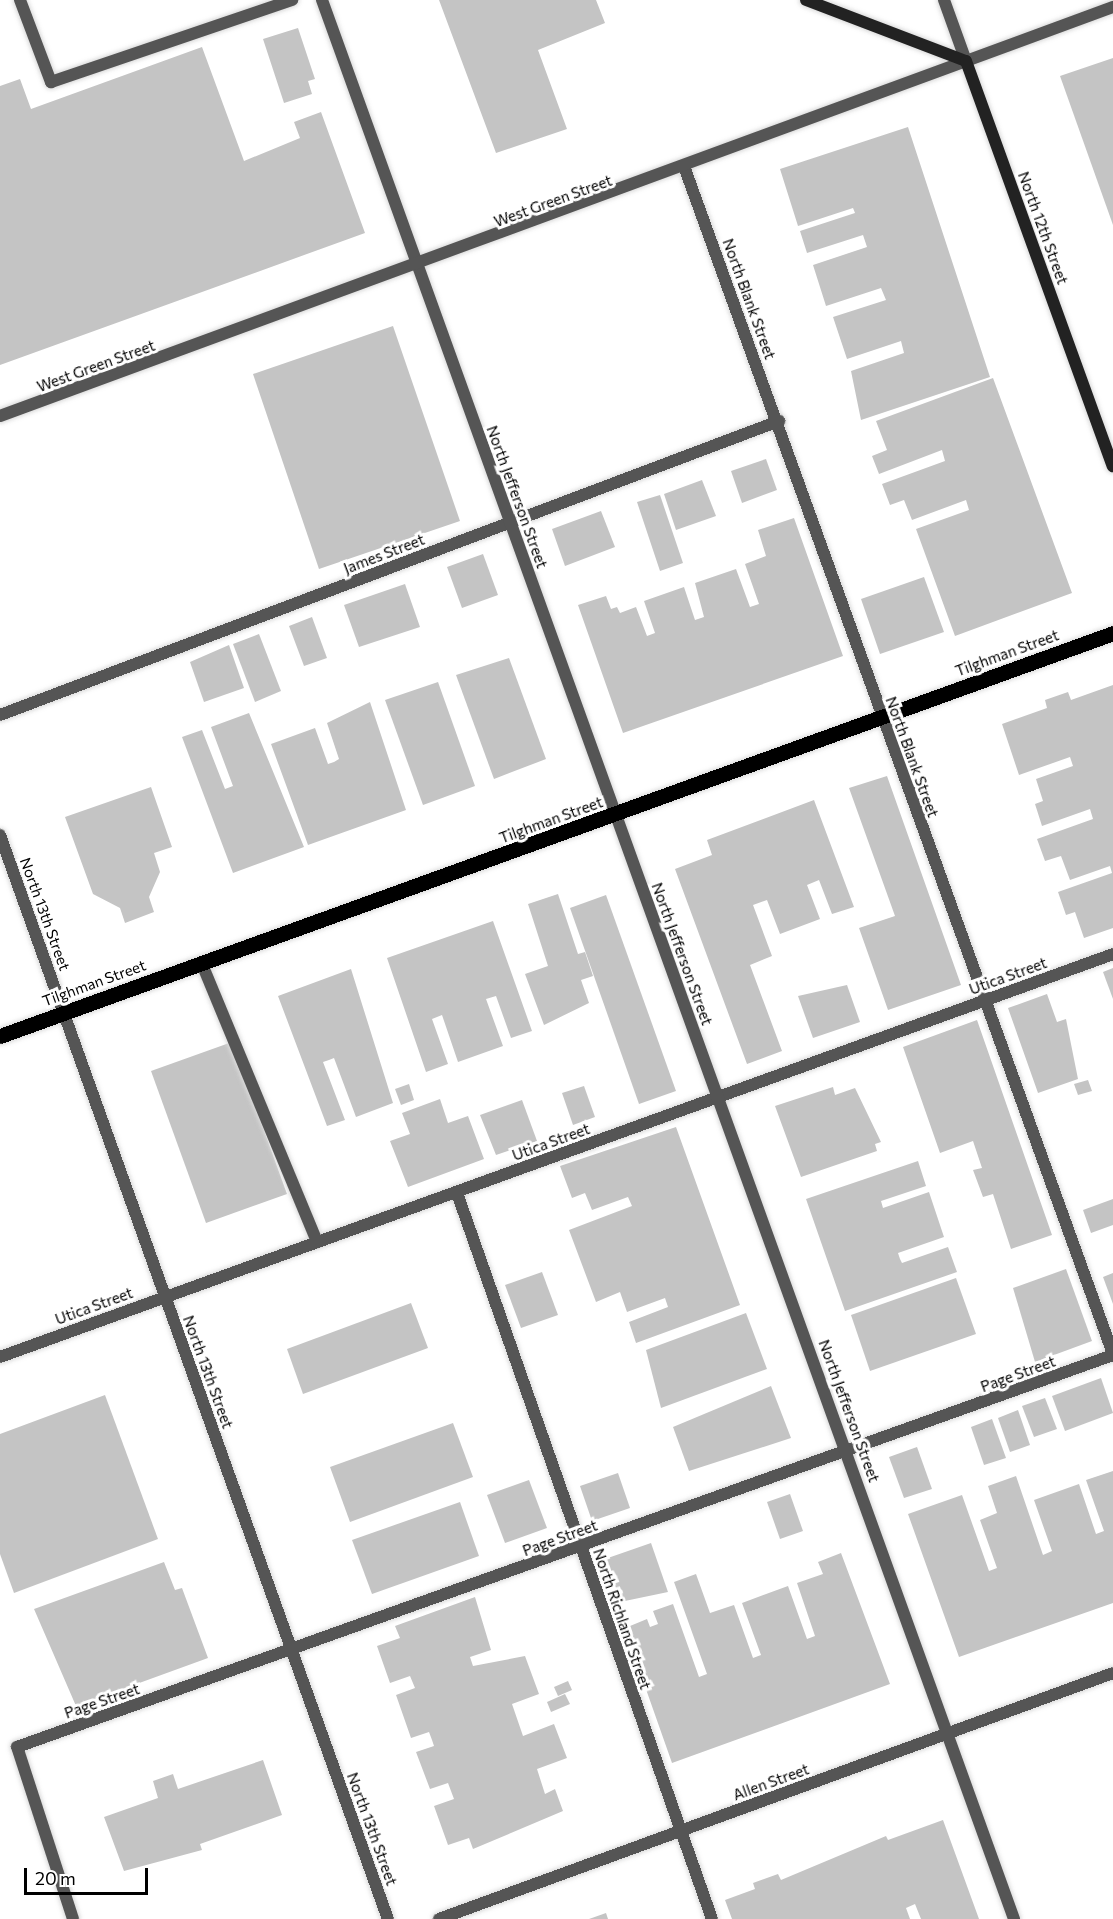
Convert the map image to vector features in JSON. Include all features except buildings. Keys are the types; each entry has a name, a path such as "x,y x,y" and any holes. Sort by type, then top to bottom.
{"main road":[{"path":"807,0 966,61"},
{"name":"North 12th Street","path":"966,61 1113,466"},
{"name":"Tilghman Street","path":"0,1036 615,816 1113,633"}],"street":[{"path":"20,0 51,82 292,0"},
{"name":"North Jefferson Street","path":"321,0 847,1451 1014,1919"},
{"name":"North 12th Street","path":"944,0 966,61"},
{"name":"West Green Street","path":"0,416 685,169 966,61 1113,8"},
{"name":"North Blank Street","path":"685,169 779,421 882,718 1113,1355"},
{"name":"James Street","path":"0,715 779,421"},
{"name":"North 13th Street","path":"0,835 388,1919"},
{"name":"Utica Street","path":"0,1357 1113,954"},
{"path":"202,964 317,1242"},
{"name":"North Richland Street","path":"457,1192 712,1919"},
{"name":"Page Street","path":"73,1919 17,1747 292,1651 1113,1355"},
{"name":"Allen Street","path":"439,1919 1113,1673"}]}
